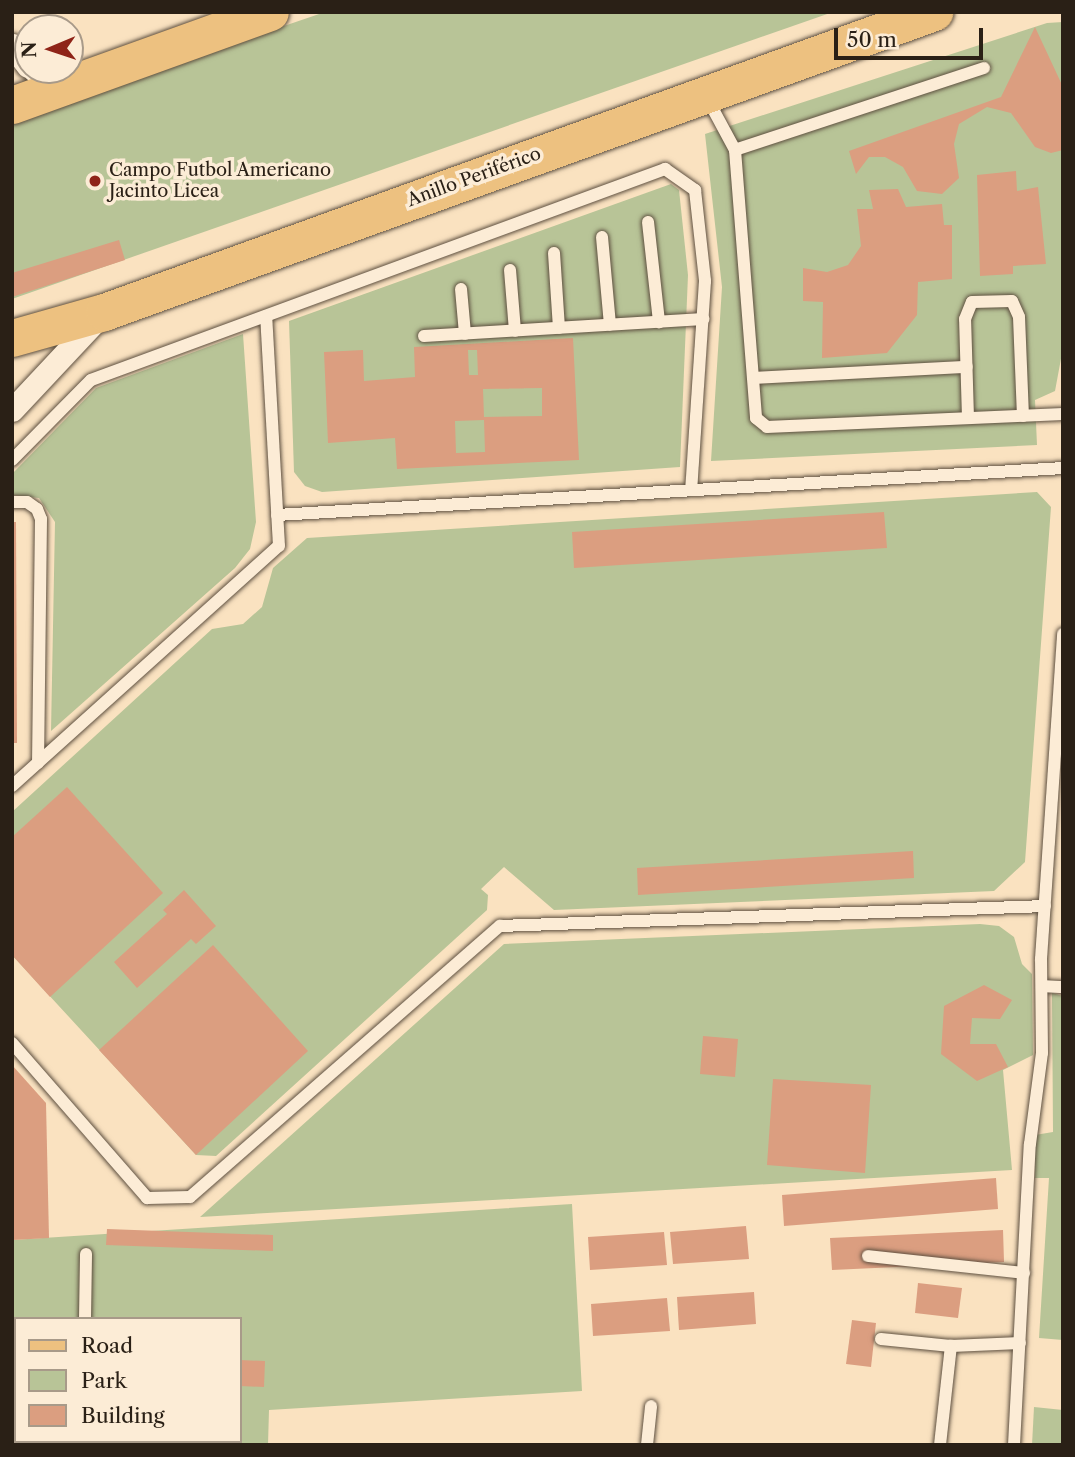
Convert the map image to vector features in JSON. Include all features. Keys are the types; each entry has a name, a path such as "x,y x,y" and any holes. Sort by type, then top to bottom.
{"main road":[{"path":"12,105 270,12"},
{"name":"Anillo Periférico","path":"12,338 104,312 934,12"}],"street":[{"path":"12,410 104,312"}],"lane":[{"path":"735,150 984,68"},
{"path":"705,94 735,150 756,418 767,427 1063,414"},
{"path":"12,460 91,380 665,169 695,190 705,281 691,490"},
{"path":"648,222 659,322"},
{"path":"602,237 610,325"},
{"path":"554,253 559,328"},
{"path":"510,270 515,331"},
{"path":"461,289 465,334"},
{"path":"968,418 965,319 972,303 1012,301 1019,317 1023,416"},
{"path":"12,786 279,546 266,316"},
{"path":"424,336 703,319"},
{"path":"754,378 967,368"},
{"path":"277,515 1063,468"},
{"path":"12,502 27,502 37,509 41,519 38,763"},
{"path":"1014,1445 1030,1144 1042,1053 1045,906 1063,634"},
{"path":"12,1043 148,1198 190,1197 500,926 1045,906"},
{"path":"1042,986 1063,987"},
{"path":"85,1317 86,1254"},
{"path":"868,1256 1024,1273"},
{"path":"881,1339 951,1346 1020,1343"},
{"path":"940,1445 951,1346"},
{"path":"647,1445 651,1406"}],"green space":[{"path":"325,12 833,12 12,299 12,119"},
{"path":"1063,22 1063,348 1055,391 1035,400 1037,445 711,461 722,287 705,134 1047,23"},
{"path":"671,184 679,190 688,275 680,467 322,492 305,486 294,472 289,321"},
{"path":"243,334 256,522 250,549 235,568 51,731 55,522 39,498 12,495 12,474 96,388"},
{"path":"1037,492 1051,507 1025,862 994,891 554,910 504,867 481,889 488,895 487,910 216,1156 196,1155 12,955 12,812 212,629 243,624 262,607 273,568 307,538"},
{"path":"980,924 999,926 1014,937 1022,964 1032,974 1033,1055 1003,1070 1012,1170 200,1217 504,944"},
{"path":"1052,993 1063,996 1063,1340 1039,1338 1049,1178 1035,1178 1035,1135 1053,1132"},
{"path":"572,1204 582,1391 269,1410 268,1445 12,1445 12,1240"},
{"path":"1034,1407 1063,1410 1063,1445 1032,1445"}],"building":[{"path":"1035,27 1063,87 1063,150 1051,153 1035,147 1011,113 987,107 959,124 954,144 959,178 942,194 917,191 903,167 885,157 869,157 856,174 849,151 1001,97"},
{"path":"1016,171 1017,191 1038,187 1046,264 1013,266 1013,274 980,276 977,175"},
{"path":"898,189 906,207 942,204 944,225 952,225 952,279 918,282 917,315 887,353 822,358 823,302 803,301 803,268 827,272 848,265 861,246 857,209 873,209 869,190"},
{"path":"119,240 125,260 12,297 12,273"},
{"path":"573,338 579,460 397,469 395,438 328,443 324,352 363,350 364,381 415,377 414,347","holes":["468,350 477,350 478,375 469,375","542,388 542,416 484,417 483,389","484,420 485,452 456,453 455,421"]},
{"path":"884,512 887,548 574,568 572,532"},
{"path":"12,522 16,522 17,743 12,743"},
{"path":"67,787 163,893 50,997 12,955 12,837"},
{"path":"913,851 914,878 638,895 637,868"},
{"path":"184,890 216,926 196,944 191,939 137,988 114,962 167,914 163,910"},
{"path":"213,945 308,1051 196,1155 99,1050"},
{"path":"984,985 1012,1000 1000,1019 972,1018 970,1044 996,1044 1008,1067 977,1081 941,1054 944,1006"},
{"path":"703,1036 738,1039 735,1077 700,1074"},
{"path":"12,1065 46,1103 49,1238 12,1240"},
{"path":"773,1079 871,1085 865,1173 767,1165"},
{"path":"996,1178 998,1209 784,1226 782,1195"},
{"path":"746,1226 749,1259 673,1264 670,1232"},
{"path":"107,1229 273,1235 273,1251 106,1245"},
{"path":"1003,1230 1004,1262 832,1270 830,1238"},
{"path":"664,1232 667,1265 590,1270 588,1237"},
{"path":"918,1283 962,1288 958,1318 915,1313"},
{"path":"754,1292 756,1324 679,1330 677,1297"},
{"path":"667,1298 670,1331 593,1336 591,1304"},
{"path":"852,1320 876,1323 871,1367 846,1364"},
{"path":"242,1360 265,1361 264,1387 242,1386"}],"place":[{"name":"Campo Futbol Americano Jacinto Licea","path":"95,181"}]}
